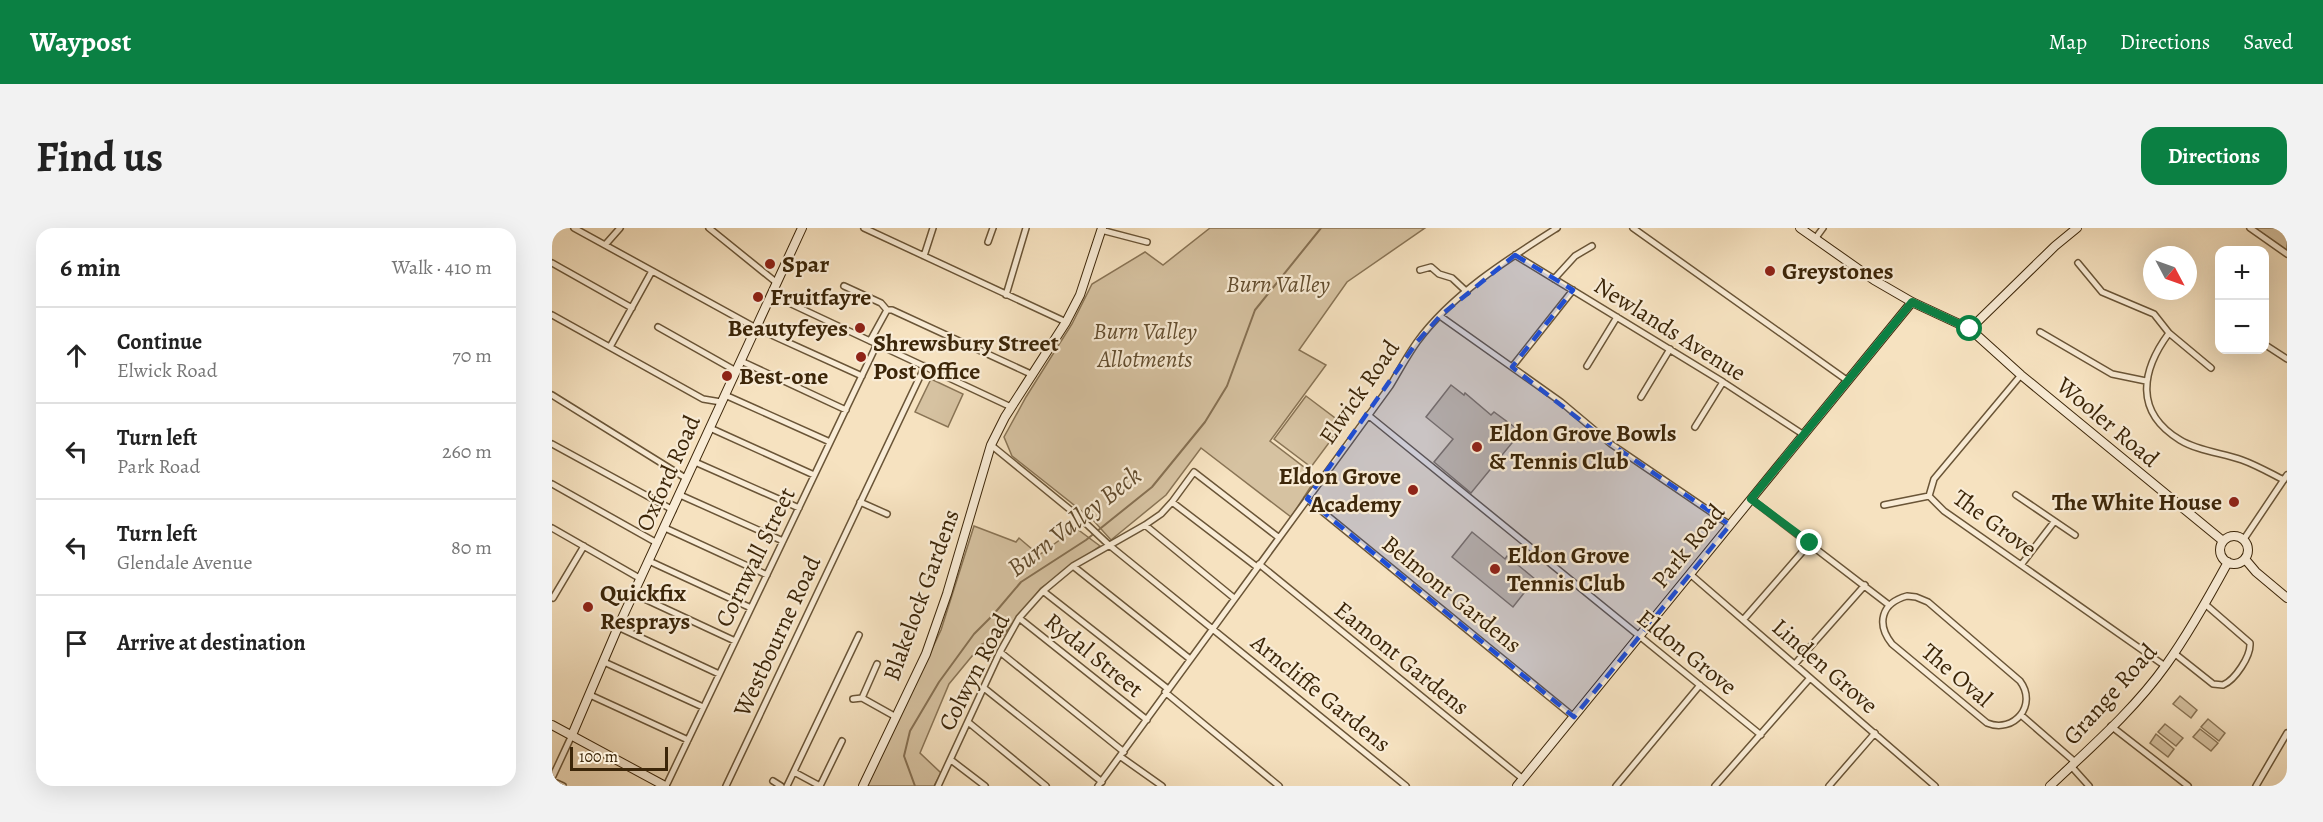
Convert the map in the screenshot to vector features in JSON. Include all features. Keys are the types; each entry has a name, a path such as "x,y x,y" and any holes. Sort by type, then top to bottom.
{"street":[{"path":"574,228 756,328 861,376"},
{"path":"605,245 620,228"},
{"path":"709,228 777,283"},
{"name":"Oxford Road","path":"572,735 618,627 802,228"},
{"path":"864,228 1066,322"},
{"path":"924,256 933,228"},
{"path":"988,242 993,228"},
{"path":"1006,295 1026,228"},
{"name":"Elwick Road","path":"1100,784 1368,415 1417,342 1440,316 1467,292 1515,255 1557,228"},
{"path":"1633,228 1848,381"},
{"path":"1800,228 1853,267 1912,302 1970,329 2055,246 2077,228"},
{"path":"1815,239 1823,228"},
{"path":"2250,228 2287,255"},
{"path":"1101,229 1147,242"},
{"name":"Blakelock Gardens","path":"863,786 926,654 991,445 1011,407 1034,375 1066,322 1083,289 1101,229"},
{"path":"1554,279 1575,256 1592,246"},
{"path":"1585,250 1592,255"},
{"name":"Newlands Avenue","path":"1515,255 1723,382 1804,435"},
{"path":"1420,270 1431,267 1434,261"},
{"path":"552,263 632,308"},
{"path":"2078,263 2102,292 2154,314 2169,333 2211,368"},
{"path":"1431,267 1439,274 1452,278 1467,292"},
{"path":"610,347 652,271"},
{"path":"843,286 881,303 887,310 892,310 1034,375"},
{"path":"1512,367 1572,290"},
{"path":"770,298 787,302 1011,407"},
{"name":"Park Road","path":"1520,783 1912,302"},
{"path":"870,340 887,310"},
{"path":"552,315 703,399 723,399 830,442"},
{"path":"1440,316 1560,402 1611,444 1730,525"},
{"path":"1587,366 1617,317"},
{"path":"658,327 736,372"},
{"name":"Wooler Road","path":"1970,329 2021,375 2223,541"},
{"path":"2040,332 2112,374 2146,381"},
{"path":"2169,333 2154,357 2146,381 2150,408 2166,429 2180,440 2245,461 2285,478 2244,539"},
{"name":"Cornwall Street","path":"665,786 877,344"},
{"path":"2269,347 2287,359"},
{"path":"1641,397 1670,349"},
{"path":"741,361 846,410"},
{"name":"Westbourne Road","path":"726,786 925,366"},
{"name":"The Grove","path":"2021,375 1934,479 1929,496 1944,511 2165,666"},
{"path":"1695,427 1723,382"},
{"path":"552,395 687,479"},
{"name":"Eldon Grove","path":"1368,415 1761,735"},
{"path":"710,428 814,475"},
{"path":"552,444 673,510"},
{"name":"Arncliffe Gardens","path":"991,445 1109,545 1406,786"},
{"path":"694,462 798,508"},
{"name":"Colwyn Road","path":"938,786 1000,652 1019,618 1044,591 1073,566 1145,525 1172,502 1194,472 1278,537"},
{"path":"552,484 657,543"},
{"path":"680,495 783,541"},
{"path":"2016,495 2075,536"},
{"path":"1884,505 1929,496"},
{"name":"Belmont Gardens","path":"1307,499 1574,717"},
{"path":"1751,499 1889,605"},
{"path":"860,502 887,514"},
{"name":"Eamont Gardens","path":"1172,502 1258,565 1520,783"},
{"path":"2021,565 2054,522"},
{"path":"1145,525 1234,598"},
{"path":"552,528 641,579"},
{"path":"665,528 766,575"},
{"path":"2232,536 2244,539 2248,551 2245,559 2239,563 2228,562 2221,552 2223,541 2232,536"},
{"path":"1743,620 1810,543"},
{"path":"553,598 584,546"},
{"path":"2245,559 2256,572 2287,598"},
{"path":"649,561 751,608"},
{"name":"Grange Road","path":"2050,786 2140,696 2165,666 2205,604 2228,562"},
{"path":"1073,566 1190,659"},
{"name":"Linden Grove","path":"1690,574 1935,786"},
{"path":"1795,664 1865,585"},
{"path":"1044,591 1279,786"},
{"path":"634,594 735,641"},
{"name":"The Oval","path":"1907,596 1928,602 2020,681 2025,688 2027,700 2021,715 2010,724 2003,726 1990,725 1981,720 1892,644 1884,627 1884,614 1889,605 1907,596"},
{"path":"2174,653 2213,684 2223,685 2231,680 2249,651 2250,643 2205,604"},
{"name":"Rydal Street","path":"1019,618 1147,720"},
{"path":"618,627 719,674"},
{"path":"787,786 859,636"},
{"path":"1000,652 1162,786"},
{"path":"604,662 703,707"},
{"path":"862,698 877,664"},
{"path":"1715,786 1810,678"},
{"path":"1616,786 1700,685"},
{"path":"984,688 1100,784"},
{"path":"590,695 688,740"},
{"path":"853,699 862,698 896,717"},
{"path":"2021,715 2073,764 2089,786"},
{"path":"968,722 1046,786"},
{"path":"552,725 665,786"},
{"path":"2111,726 2188,786"},
{"path":"2256,786 2287,733"},
{"path":"1829,786 1875,734"},
{"path":"563,786 552,779 572,735"},
{"path":"794,772 820,786 842,741"},
{"path":"951,760 985,786"},
{"path":"773,781 782,786"}],"highlighted area":[{"path":"1515,255 1573,290 1512,367 1611,444 1730,525 1574,717 1307,499 1417,342 1440,316"}],"green space":[{"path":"1210,228 1425,228 1347,282 1299,350 1326,365 1270,441 1317,477 1291,517 1201,448 1166,495 1111,540 1093,520 1012,456 1004,437 1072,324 1092,284 1145,252 1163,265"},
{"path":"2255,228 2287,228 2287,251"},
{"path":"931,379 963,394 948,427 915,412"},
{"name":"Eldon Grove Bowls & Tennis Club","path":"1451,385 1464,395 1465,393 1491,415 1494,412 1521,432 1471,493 1434,462 1453,439 1426,417"},
{"path":"1306,396 1343,424 1311,467 1274,439"},
{"path":"974,526 1016,542 1019,538 1039,555 1061,539 1073,526 1100,546 1041,588 1001,638 982,644 949,684 920,753 941,773 934,786 867,786 941,630"},
{"name":"Eldon Grove Tennis Club","path":"1472,532 1505,559 1507,556 1535,579 1513,607 1452,557"},
{"path":"2180,696 2197,710 2191,718 2173,704"},
{"path":"2208,719 2225,733 2219,741 2201,727"},
{"path":"2165,724 2183,738 2176,746 2158,732"},
{"path":"2200,729 2218,743 2211,751 2193,737"},
{"path":"2156,734 2174,749 2168,757 2150,743"}],"waterway":[{"name":"Burn Valley Beck","path":"915,786 904,756 910,731 939,682 974,634 1021,582 1086,540 1152,487 1205,422 1227,386 1255,310 1321,228"}],"place":[{"name":"Spar","path":"770,264"},
{"name":"Greystones","path":"1770,271"},
{"name":"Fruitfayre","path":"758,297"},
{"name":"Beautyfeyes","path":"860,328"},
{"name":"Shrewsbury Street Post Office","path":"861,357"},
{"name":"Best-one","path":"727,376"},
{"name":"Eldon Grove Bowls & Tennis Club","path":"1477,447"},
{"name":"Eldon Grove Academy","path":"1413,490"},
{"name":"The White House","path":"2234,502"},
{"name":"Eldon Grove Tennis Club","path":"1495,569"},
{"name":"Quickfix Resprays","path":"588,607"}],"route":[{"path":"1810,543 1751,499 1912,302 1970,329"}],"park label":[{"name":"Burn Valley","path":"1278,284"},
{"name":"Burn Valley Allotments","path":"1145,345"}]}
